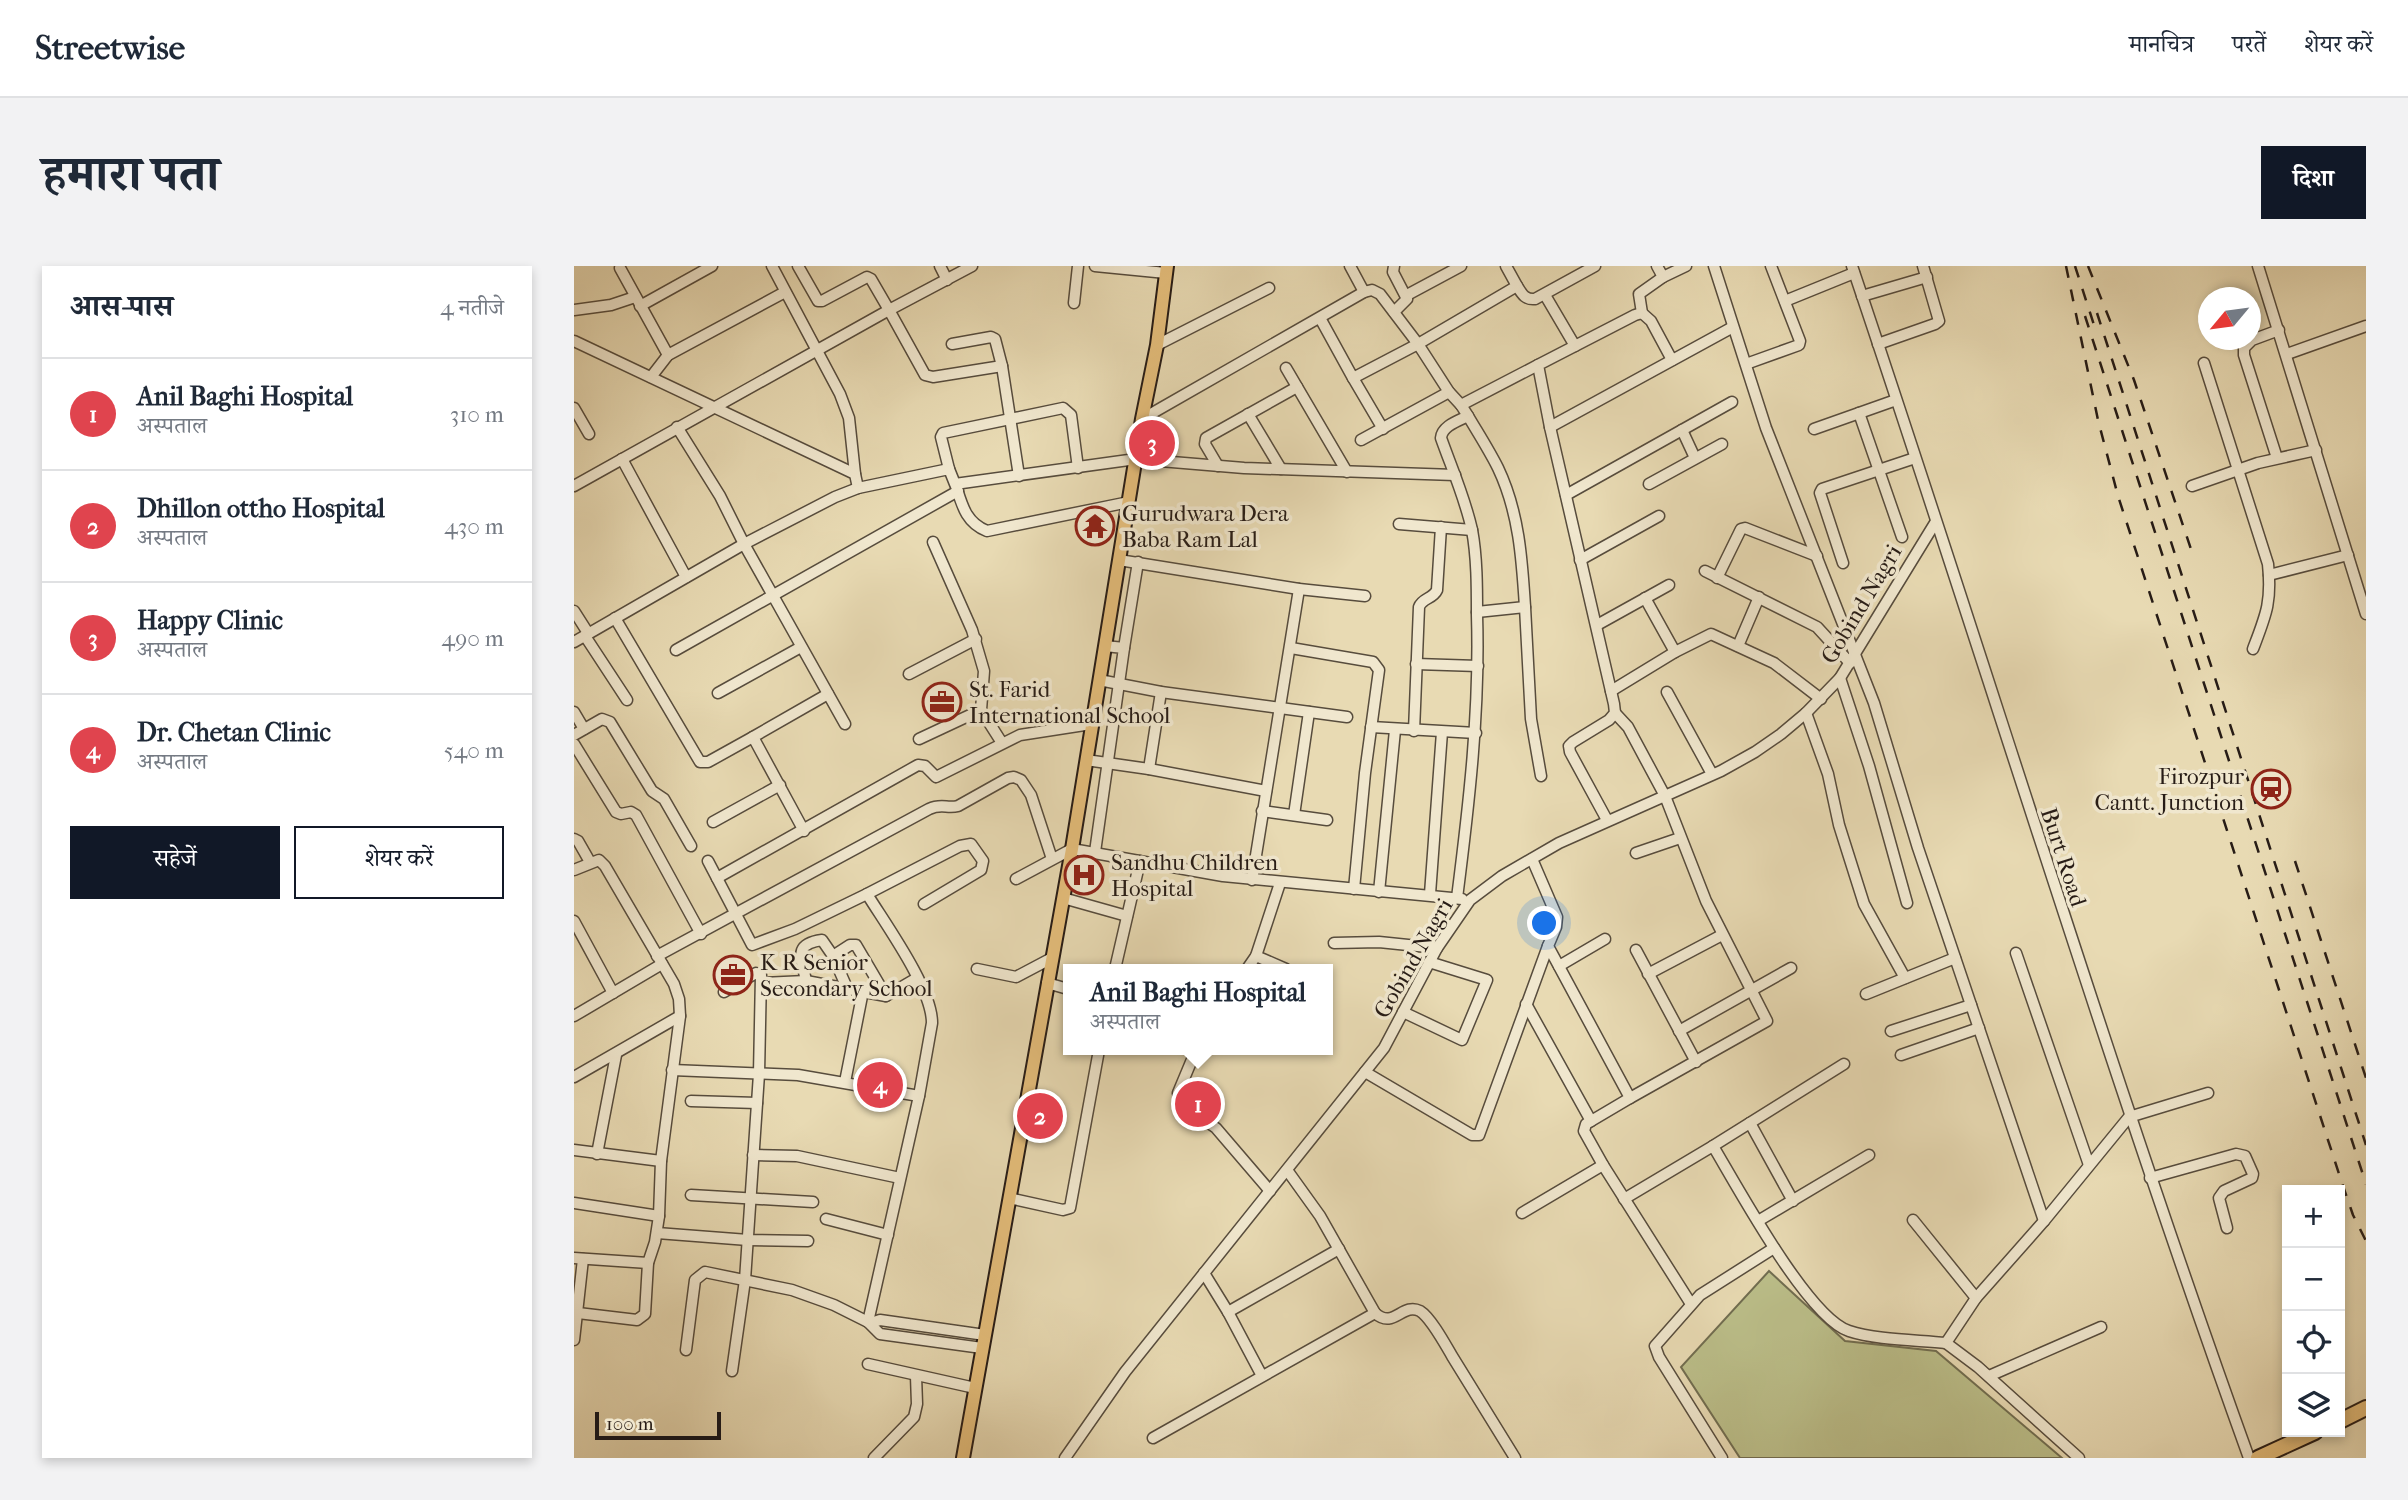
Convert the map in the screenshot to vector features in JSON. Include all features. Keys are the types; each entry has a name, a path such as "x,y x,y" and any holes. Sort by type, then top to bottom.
{"highway":[{"path":"2345,1418 2366,1408"},
{"path":"2258,1458 2304,1437"}],"main road":[{"path":"963,1458 1072,849 1142,419 1157,345 1167,269"}],"street":[{"path":"574,310 637,301 712,266"},
{"path":"772,266 841,394 849,418 859,488"},
{"path":"798,266 818,301 867,276 871,279 925,375 933,377 1002,366"},
{"path":"940,266 947,280"},
{"path":"574,486 817,349 972,266"},
{"path":"1074,303 1078,266"},
{"path":"1095,266 1167,269"},
{"path":"1350,266 1364,292"},
{"path":"1394,266 1393,272 1407,295 1406,303 1394,312"},
{"path":"1407,295 1461,266"},
{"path":"1506,266 1523,297 1529,300 1545,295 1595,266"},
{"path":"1657,266 1663,277"},
{"path":"1672,360 1651,321 1642,313 1639,294 1663,277 1686,266"},
{"path":"1714,266 1766,428 1817,556 1853,659 1878,716 1918,848 2044,1221"},
{"path":"1746,364 1800,345 1771,266"},
{"path":"2258,266 2366,614"},
{"path":"620,268 668,355"},
{"path":"1785,302 1853,269"},
{"name":"Burt Road","path":"1853,269 2129,1116 2249,1458"},
{"path":"1862,296 1925,271 1939,321 1878,344"},
{"path":"1353,379 1517,286"},
{"path":"1157,345 1269,288"},
{"path":"1142,419 1364,292 1372,290 1380,294 1461,405 1498,468 1510,498 1519,530 1531,719 1541,776"},
{"path":"651,377 668,355 786,292"},
{"path":"1545,295 1575,346"},
{"path":"1461,405 1642,313"},
{"path":"1320,318 1383,429"},
{"path":"2287,354 2366,326"},
{"path":"1550,427 1733,327"},
{"path":"2277,458 2244,348 2252,340 2279,330"},
{"path":"951,344 991,337 997,344 1019,476"},
{"path":"574,341 855,474"},
{"path":"2204,363 2261,538 2269,575 2271,592 2267,614 2253,649"},
{"path":"1538,365 1615,713 1628,727 1665,796 1722,935 1767,1021 1586,1124 1584,1131 1623,1199 1691,1304"},
{"path":"1286,368 1347,472"},
{"path":"1218,466 1205,444 1206,438 1297,387"},
{"path":"1361,440 1449,392"},
{"path":"1814,429 1896,400"},
{"path":"1566,495 1732,402"},
{"path":"574,408 589,434"},
{"path":"1078,468 1071,415 1063,408 943,433 941,437 949,469 967,516 976,526 987,530 1129,502"},
{"path":"1859,413 1902,537"},
{"path":"1248,414 1281,469"},
{"path":"1457,898 1476,733 1476,563 1472,530 1441,438 1442,432 1468,416"},
{"path":"677,427 720,496 845,724"},
{"path":"1682,430 1695,458"},
{"path":"1649,484 1722,444"},
{"path":"2192,486 2277,458 2316,450"},
{"path":"622,458 686,577"},
{"path":"1843,563 1820,493 1822,489 1915,458"},
{"path":"676,650 957,487 1136,459 1218,466 1455,475"},
{"path":"574,642 744,544 835,496 859,488 949,469"},
{"path":"1580,560 1659,516"},
{"name":"Gobind Nagri","path":"1065,1458 1125,1372 1384,1048 1437,948 1470,900 1493,882 1532,859 1606,820 1665,796 1755,752 1806,713 1840,678 1853,659 1916,550 1935,523"},
{"path":"1399,524 1472,530"},
{"path":"1414,731 1419,607 1420,603 1436,594 1441,527"},
{"path":"1717,578 1741,529 1756,532 1817,556"},
{"path":"933,542 976,639 984,671 982,710 1002,743"},
{"path":"2269,575 2348,555"},
{"path":"1119,559 1298,589 1365,596"},
{"path":"1095,852 1138,562"},
{"path":"1704,571 1817,627 1853,659"},
{"path":"1597,625 1669,585"},
{"path":"1252,880 1291,648 1298,589"},
{"path":"1738,646 1759,597"},
{"path":"1645,598 1675,652"},
{"path":"1477,612 1525,607"},
{"path":"574,611 627,700"},
{"path":"615,618 700,762 708,762 828,694"},
{"path":"1611,691 1675,652 1712,634 1774,663 1821,699"},
{"path":"909,674 976,639"},
{"path":"1105,646 1124,648"},
{"path":"718,693 801,647"},
{"path":"1291,648 1352,657 1373,662 1378,666 1354,889"},
{"path":"1416,664 1478,666"},
{"path":"1840,678 1869,766 1907,903"},
{"path":"1099,680 1161,692 1347,717"},
{"path":"1149,769 1161,692"},
{"path":"1667,692 1712,774"},
{"path":"919,740 982,710"},
{"path":"574,712 584,729"},
{"path":"1294,815 1309,712"},
{"path":"1606,820 1570,752 1570,746 1615,713"},
{"path":"1806,713 1828,774 1839,825 1857,884 1878,931 1905,978"},
{"path":"574,735 602,719 610,722 652,791 664,799 691,846"},
{"path":"717,878 918,765 925,766 936,777 1020,734 1091,724"},
{"path":"1371,727 1476,733"},
{"path":"1379,891 1395,730"},
{"path":"1430,894 1442,732"},
{"path":"753,737 804,831"},
{"path":"574,744 616,812 631,812 636,815 701,934"},
{"path":"1086,760 1266,790"},
{"path":"574,1016 614,993 701,934 929,809 942,804 953,808 1014,777 1021,780 1031,795 1052,859"},
{"path":"713,822 780,785"},
{"path":"1262,811 1326,820"},
{"path":"1636,853 1680,838"},
{"path":"574,839 578,841 590,862"},
{"path":"708,861 750,944 754,945 795,929 960,846 971,844 983,861 981,870 924,904"},
{"path":"1016,879 1072,849 1252,880 1430,894 1470,900"},
{"path":"1365,1072 1472,1135 1479,1135 1556,927 1557,917 1532,859"},
{"path":"574,869 599,860 605,866 677,990 680,1016 661,1161 657,1233 648,1263 645,1314 642,1318 633,1320 578,1313"},
{"path":"1116,964 1140,861"},
{"path":"1250,964 1256,956 1280,883"},
{"path":"867,894 917,978 932,1011 919,1096 869,1322"},
{"path":"1063,898 1127,916"},
{"path":"574,921 614,993"},
{"path":"1648,974 1722,935"},
{"path":"1559,966 1605,939"},
{"path":"806,981 800,951 810,941 822,940 833,956 847,988"},
{"path":"1334,943 1379,942 1437,948"},
{"path":"833,956 850,945 856,945 886,996"},
{"path":"1548,946 1630,1098"},
{"path":"1636,950 1696,1062"},
{"path":"2016,953 2089,1165"},
{"path":"1256,956 1274,964"},
{"path":"977,969 1016,977 1052,958"},
{"path":"1866,994 1955,958"},
{"path":"1403,1012 1462,1040 1487,980 1429,962"},
{"path":"1679,1031 1791,968"},
{"path":"724,992 757,973 761,975 759,1074 746,1280 732,1371"},
{"path":"762,983 806,981 886,996 917,978"},
{"path":"1047,983 1063,987"},
{"path":"845,1082 863,991"},
{"path":"1526,1004 1591,1121"},
{"path":"1891,1031 1971,1005"},
{"path":"574,1077 680,1016"},
{"path":"1901,1055 1979,1028"},
{"path":"597,1154 616,1055"},
{"path":"1009,1198 1063,1210 1069,1208 1098,1055"},
{"path":"1194,1055 1178,1099 1181,1104 1216,1128 1270,1191"},
{"path":"1623,1199 1844,1064"},
{"path":"672,1070 798,1075 919,1096"},
{"path":"1946,1343 1976,1298 2044,1221 2129,1116 2208,1093"},
{"path":"691,1101 757,1103"},
{"path":"1750,1123 1793,1201"},
{"path":"1713,1146 1774,1248 1806,1293 1830,1319 1847,1331 1946,1343 1989,1376 2079,1458"},
{"path":"574,1150 661,1161"},
{"path":"2150,1178 2236,1154 2245,1156 2253,1174 2252,1178 2224,1191 2219,1198 2227,1228"},
{"path":"1758,1222 1869,1155"},
{"path":"753,1156 797,1156 900,1178"},
{"path":"1522,1213 1603,1165"},
{"path":"1287,1170 1320,1216 1375,1313 1388,1319 1412,1310 1425,1316 1515,1458"},
{"path":"691,1195 813,1202"},
{"path":"574,1203 659,1216"},
{"path":"826,1219 888,1235"},
{"path":"1913,1220 1976,1298"},
{"path":"657,1233 748,1240 808,1241"},
{"path":"1722,1458 1656,1352 1658,1340 1691,1304 1715,1284 1774,1248"},
{"path":"1228,1312 1339,1249"},
{"path":"574,1340 578,1313 578,1258 648,1263"},
{"path":"687,1350 697,1276 705,1272 792,1290 869,1322 880,1320 983,1342"},
{"path":"1204,1273 1262,1376"},
{"path":"1153,1438 1375,1313"},
{"path":"1989,1376 2101,1327"},
{"path":"868,1364 975,1388"},
{"path":"874,1458 914,1417 918,1404 916,1376"}],"green space":[{"path":"1769,1271 1845,1341 1936,1351 2062,1458 1740,1458 1681,1367"}],"railway":[{"path":"2066,266 2098,420 2118,496 2342,1183 2366,1241"},
{"path":"2075,266 2094,325"},
{"path":"2088,266 2134,380 2194,558"},
{"path":"2097,313 2366,1145"},
{"path":"2085,316 2366,1184"},
{"path":"2295,861 2366,1078"}],"place":[{"name":"Happy Clinic","path":"1152,443"},
{"name":"Gurudwara Dera Baba Ram Lal","path":"1095,526"},
{"name":"St. Farid International School","path":"942,702"},
{"name":"Firozpur Cantt. Junction","path":"2271,789"},
{"name":"Sandhu Children Hospital","path":"1084,875"},
{"name":"K R Senior Secondary School","path":"733,975"},
{"name":"Dr. Chetan Clinic","path":"880,1085"},
{"name":"Anil Baghi Hospital","path":"1198,1104"},
{"name":"Dhillon ottho Hospital","path":"1040,1116"}]}
